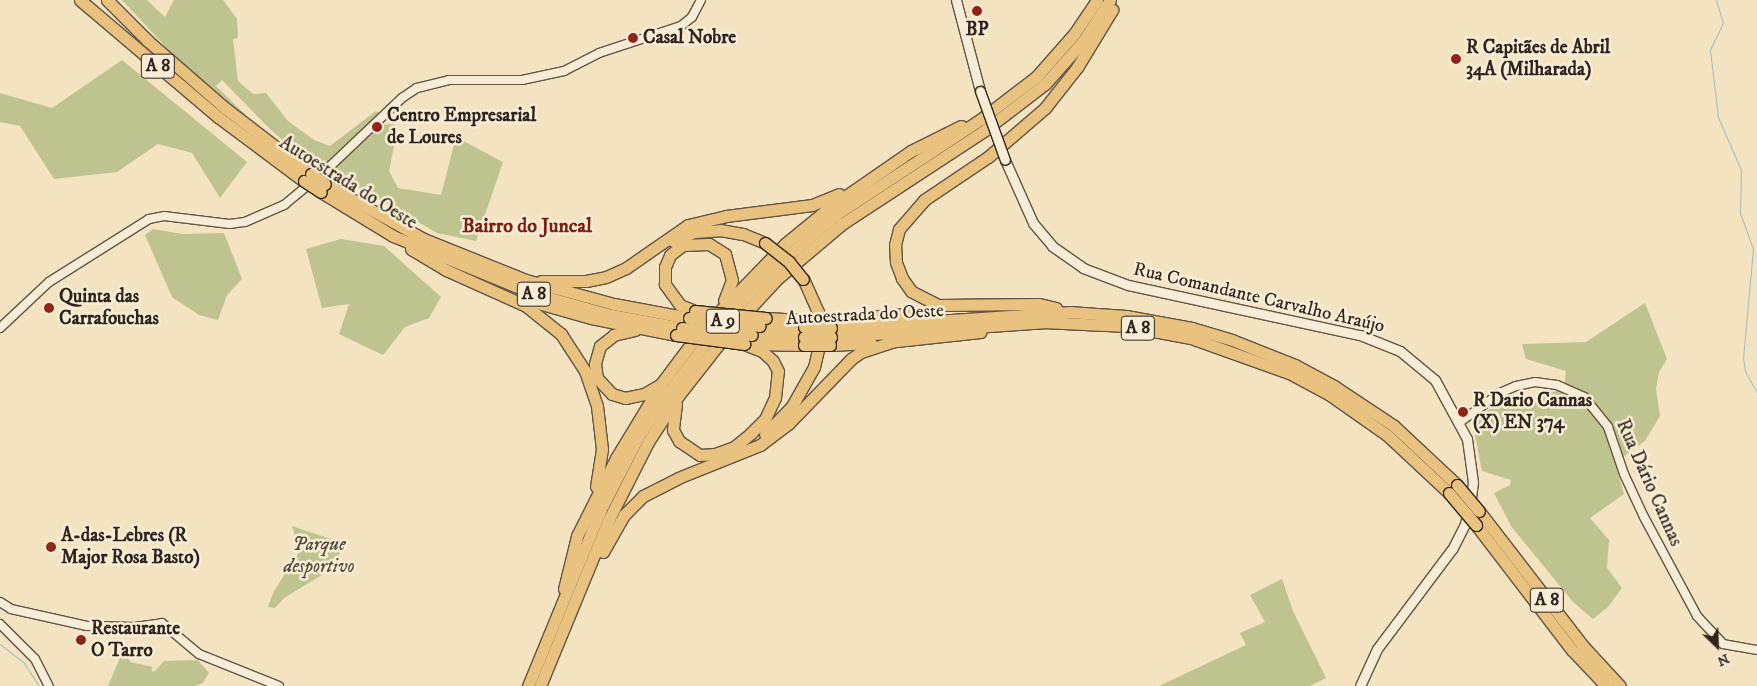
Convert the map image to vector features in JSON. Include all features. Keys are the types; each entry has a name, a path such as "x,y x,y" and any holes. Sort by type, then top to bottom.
{"highway":[{"name":"Autoestrada do Oeste","path":"80,0 218,117 393,236 532,293 611,315 686,323 763,322 804,332"},
{"name":"Autoestrada do Oeste","path":"107,0 148,41 307,178"},
{"name":"A 9","path":"528,686 600,511 638,437 695,354 736,306 802,242 837,214 981,119 1037,76 1074,34 1097,0"},
{"name":"A 9","path":"540,686 609,519 648,442 678,396 746,312 808,252 917,172 1016,108 1087,44 1110,0"},
{"path":"1070,312 1038,304 938,306 911,291 896,262 899,229 924,200 1023,130 1063,87 1087,44 1118,0"},
{"path":"647,254 688,225 726,216 812,205 865,180 942,133 981,119"},
{"path":"561,607 572,554 592,506 630,432 661,384 719,310 786,243 865,180"},
{"name":"Autoestrada do Oeste","path":"323,188 424,239 526,280 748,339 804,332 1011,324 1126,326 1191,338 1229,349 1289,373 1359,414 1454,489 1479,511 1583,646 1620,686"},
{"path":"526,280 586,281 606,277 681,237 707,230 743,234 765,243 789,262 803,279 818,312 818,349 814,367 792,406 766,433 742,452"},
{"path":"393,236 425,259 487,287 541,317 561,334 585,371 597,406 602,448 592,506"},
{"path":"661,384 644,394 625,398 612,394 597,378 595,364 600,346 614,335 686,323 680,305 669,294 664,275 670,255 683,245 698,242 709,244 725,254 731,269 732,280 719,310"},
{"path":"487,287 591,318 642,329"},
{"path":"831,332 961,307"},
{"name":"Autoestrada do Oeste","path":"831,332 1070,312 1126,316 1192,328 1232,340 1295,365 1334,386 1394,426 1454,489 1476,525 1572,650 1606,686"},
{"path":"574,604 590,585 607,542 631,506 661,486 760,445 779,432 851,359 861,352 895,342 971,334 1011,324"},
{"path":"804,332 831,332 895,342"},
{"path":"678,396 674,430 687,450 700,456 716,454 734,447 751,434 765,419 775,398 778,371 773,361 748,339"}],"main road":[{"name":"Rua Comandante Carvalho Araújo","path":"956,0 980,91 1005,160 1033,223 1052,246 1083,268 1128,285 1381,341 1417,363 1435,380 1460,422 1472,460 1473,482 1465,524 1452,549 1377,649 1360,686"}],"street":[{"path":"0,328 49,282 149,219 164,216 230,224 252,219 284,206 324,172 402,98 416,88 449,80 522,80 564,71 599,53 681,26 692,17 701,0"},
{"name":"Rua Dário Cannas","path":"1460,422 1500,393 1535,382 1557,385 1584,397 1608,427 1624,474 1648,525 1702,623 1723,644 1757,650"},
{"path":"0,602 11,609 94,627 135,627 162,622 199,654 279,686"},
{"path":"0,624 35,659 49,686"}],"green space":[{"path":"122,0 147,0 165,17 174,0 223,0 237,19 238,38 233,39 238,81 253,94 266,93 288,121 314,140 330,146 376,111 379,113 318,170 271,130 222,80 216,86 255,124 177,59"},
{"path":"122,60 247,162 220,198 192,153 158,144 117,172 54,179 20,126 0,122 0,93 52,108"},
{"path":"394,124 397,132 389,171 398,188 441,195 456,137 503,162 476,241 437,233 330,171 378,125"},
{"path":"153,229 182,234 224,233 242,279 227,295 218,320 199,315 172,297 145,235"},
{"path":"341,239 384,246 441,297 429,318 405,327 383,355 339,334 349,304 322,308 306,249"},
{"path":"1645,303 1667,359 1659,372 1656,389 1660,416 1645,441 1615,463 1624,494 1590,518 1609,540 1607,568 1622,588 1608,607 1593,619 1573,602 1511,526 1494,493 1510,485 1511,480 1482,471 1472,420 1507,399 1523,394 1522,408 1542,395 1564,389 1566,371 1526,359 1522,344 1586,342"},
{"name":"Parque desportivo","path":"292,526 343,543 335,567 284,598 275,608 268,607 274,591 300,551"},
{"path":"1282,579 1293,611 1326,678 1310,686 1159,686 1246,645 1240,633 1265,622 1250,595"},
{"path":"125,646 129,648 127,656 130,662 153,667 151,670 154,672 164,661 198,660 209,673 203,683 195,686 108,686"}],"waterway":[{"path":"1716,0 1723,23 1710,50 1718,117 1741,170 1740,213 1753,249 1743,358 1745,371 1757,393"},
{"path":"0,644 24,663 39,686"}],"place":[{"name":"BP","path":"977,11"},
{"name":"Casal Nobre","path":"633,38"},
{"name":"R Capitães de Abril 34A (Milharada)","path":"1456,59"},
{"name":"Centro Empresarial de Loures","path":"377,127"},
{"name":"Quinta das Carrafouchas","path":"49,308"},
{"name":"R Dario Cannas (X) EN 374","path":"1463,412"},
{"name":"A-das-Lebres (R Major Rosa Basto)","path":"51,547"},
{"name":"Restaurante O Tarro","path":"81,640"}],"district":[{"name":"Bairro do Juncal","path":"527,226"}]}
